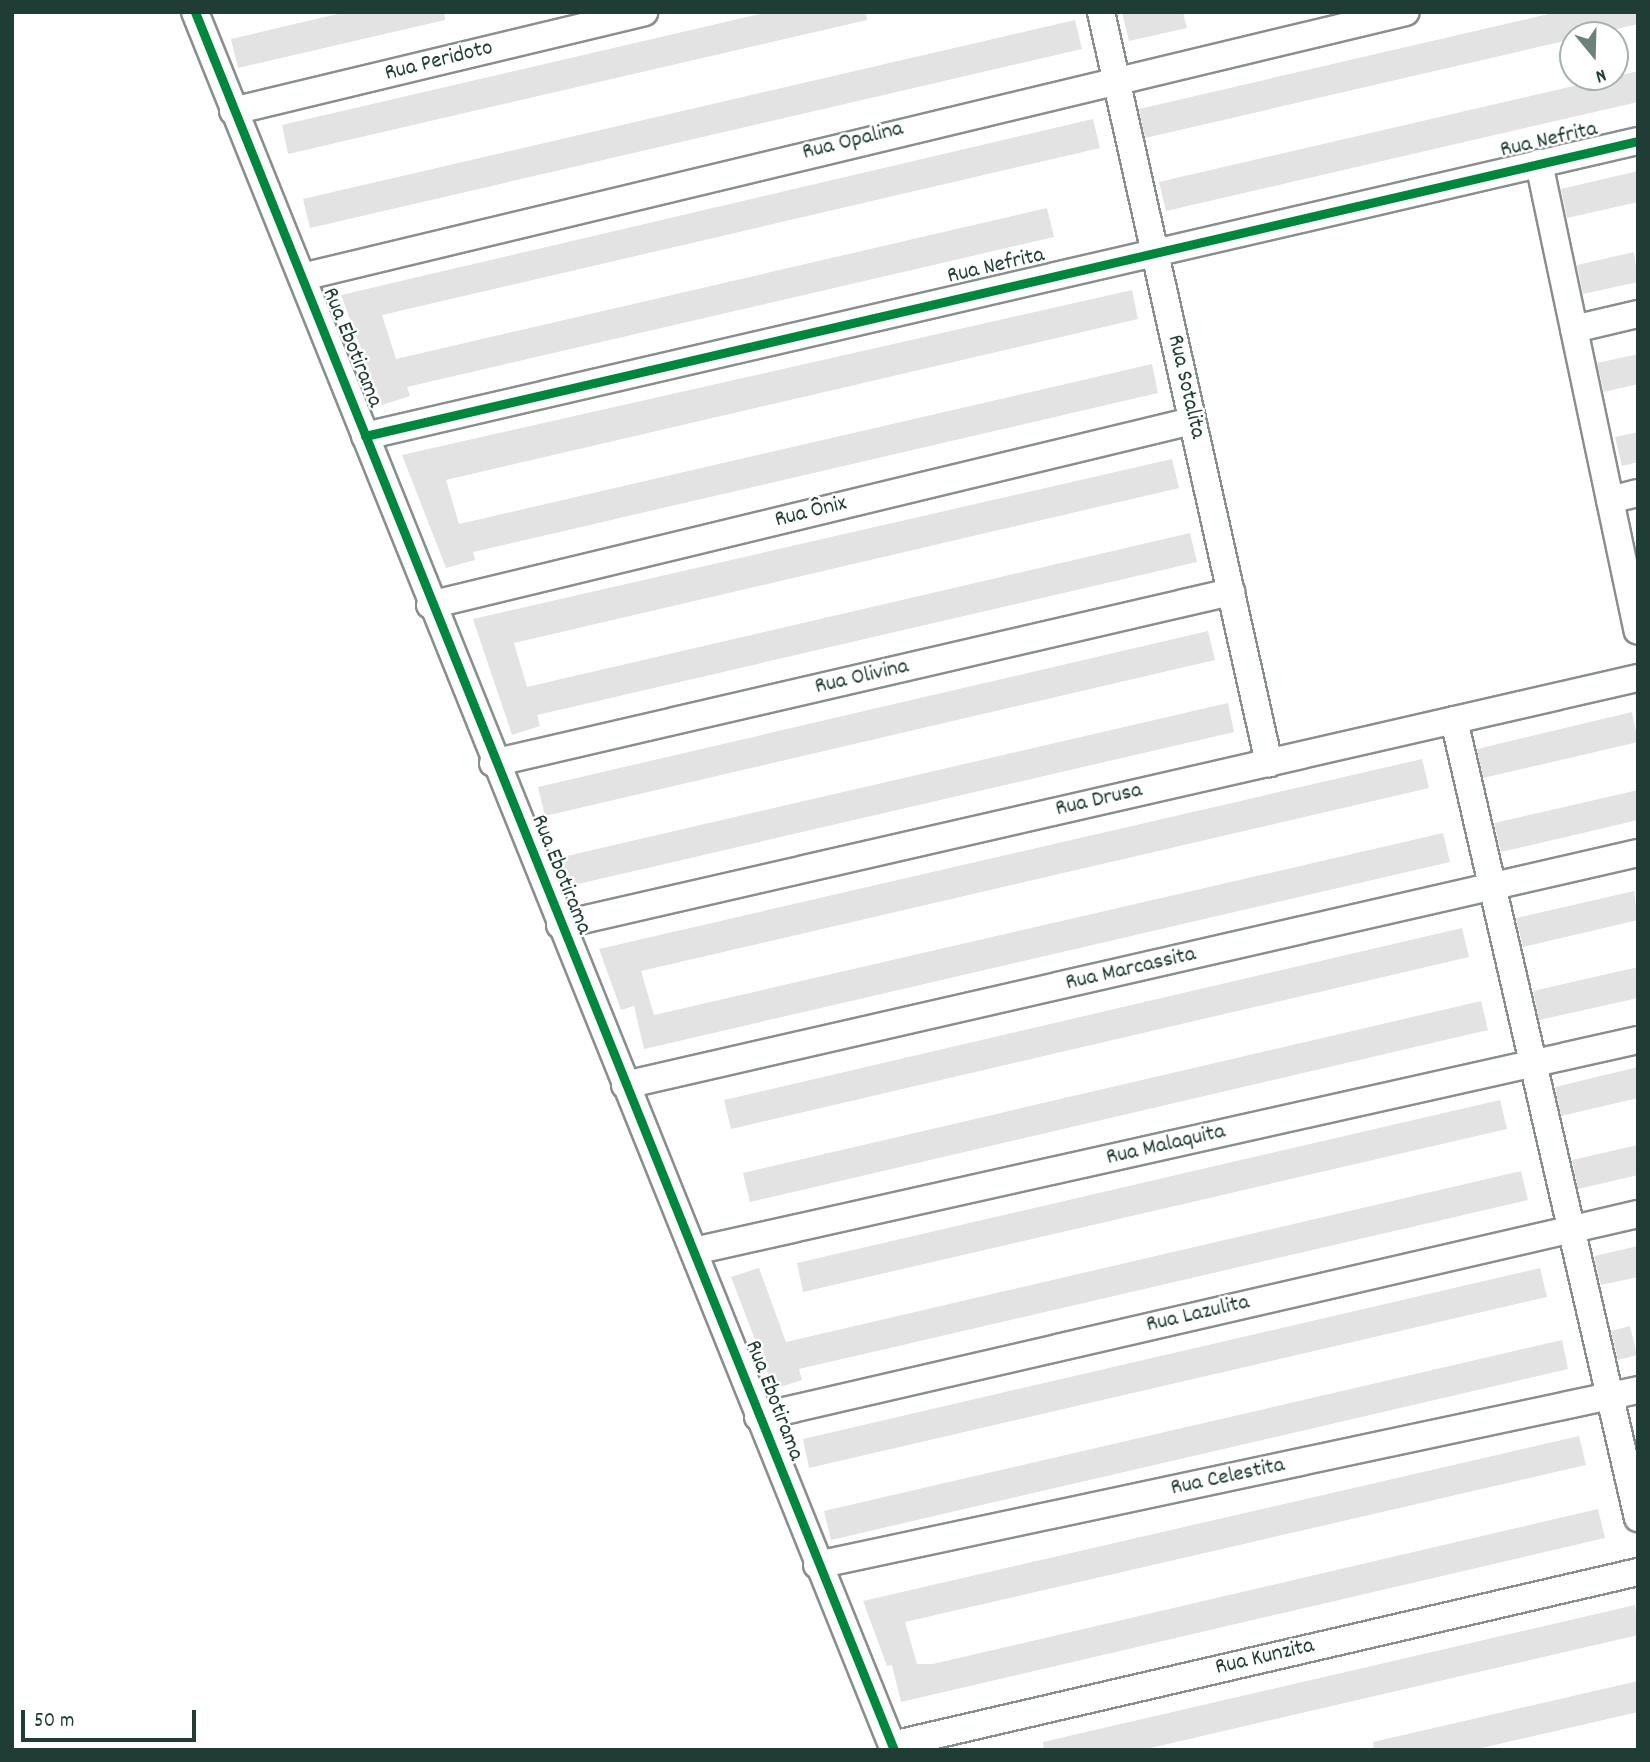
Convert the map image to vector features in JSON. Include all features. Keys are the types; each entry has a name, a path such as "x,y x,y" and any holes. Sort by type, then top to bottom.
{"street":[{"name":"Rua Ebotirama","path":"195,12 493,763 694,1251 817,1565 893,1747"},
{"name":"Rua Peridoto","path":"233,111 644,12"},
{"name":"Rua Sotalita","path":"1101,12 1269,762"},
{"name":"Rua Opalina","path":"302,276 1115,78 1406,12"},
{"name":"Rua Nefrita","path":"365,436 1154,249 1638,141"},
{"path":"1539,163 1638,631"},
{"path":"1574,329 1638,314"},
{"name":"Rua Ônix","path":"430,605 1192,421"},
{"path":"1610,500 1638,493"},
{"name":"Rua Olivina","path":"493,763 1231,592"},
{"name":"Rua Drusa","path":"560,925 1638,678"},
{"path":"1454,720 1607,1397 1638,1518"},
{"name":"Rua Marcassita","path":"625,1085 1638,853"},
{"name":"Rua Malaquita","path":"694,1251 1638,1040"},
{"name":"Rua Lazulita","path":"758,1417 1638,1214"},
{"name":"Rua Celestita","path":"817,1565 1638,1390"},
{"name":"Rua Kunzita","path":"893,1747 1638,1572"}],"building":[{"path":"346,12 444,12 445,20 238,68 231,39"},
{"path":"768,12 866,12 867,20 288,154 282,125"},
{"path":"1122,12 1183,12 1187,28 1129,41"},
{"path":"1557,12 1638,12 1638,24 1629,26 1629,21 1559,21 1559,42 1145,138 1139,109"},
{"path":"1075,20 1082,49 310,228 303,199"},
{"path":"1638,71 1638,102 1166,211 1159,182 1559,89 1629,91 1629,73"},
{"path":"1093,119 1100,148 382,315 396,359 1047,208 1054,237 407,387 410,396 382,405 341,295"},
{"path":"1638,171 1638,202 1567,218 1561,189"},
{"path":"1634,252 1638,282 1583,294 1577,265"},
{"path":"1132,290 1138,319 446,480 459,524 1152,364 1158,393 473,552 475,560 446,568 402,455"},
{"path":"1638,354 1638,384 1604,392 1597,363"},
{"path":"1638,432 1638,462 1622,466 1615,437"},
{"path":"1172,459 1179,488 514,643 527,687 1190,533 1197,562 537,715 540,726 512,735 473,619"},
{"path":"1208,631 1215,660 545,816 538,787"},
{"path":"1228,703 1234,732 565,887 558,858"},
{"path":"1632,712 1638,742 1483,778 1477,749"},
{"path":"1422,759 1429,788 641,971 654,1015 1443,833 1450,862 644,1049 634,1006 621,1010 599,949"},
{"path":"1638,790 1638,820 1501,852 1494,823"},
{"path":"1634,891 1638,920 1523,947 1516,918"},
{"path":"1462,928 1469,957 731,1129 724,1100"},
{"path":"1638,967 1638,998 1539,1020 1533,991"},
{"path":"1481,1001 1488,1030 750,1202 743,1173"},
{"path":"1638,1067 1638,1098 1561,1116 1555,1087"},
{"path":"1500,1100 1507,1129 803,1292 797,1263"},
{"path":"1638,1145 1638,1175 1578,1189 1572,1160"},
{"path":"1521,1171 1528,1200 799,1369 802,1380 774,1389 731,1277 759,1268 786,1342"},
{"path":"1638,1246 1638,1277 1601,1285 1594,1256"},
{"path":"1540,1268 1547,1297 809,1468 803,1439"},
{"path":"1630,1326 1637,1355 1618,1360 1611,1331"},
{"path":"1562,1340 1568,1369 831,1540 824,1511"},
{"path":"1579,1436 1586,1465 905,1622 917,1664 933,1664 1598,1509 1605,1538 901,1702 892,1665 887,1666 863,1601"},
{"path":"1635,1605 1638,1635 1142,1750 1044,1750 1043,1742"},
{"path":"1638,1681 1638,1712 1473,1750 1374,1750 1373,1742"}],"cycle path":[{"path":"195,12 894,1750"},
{"path":"365,436 1638,141"}]}
